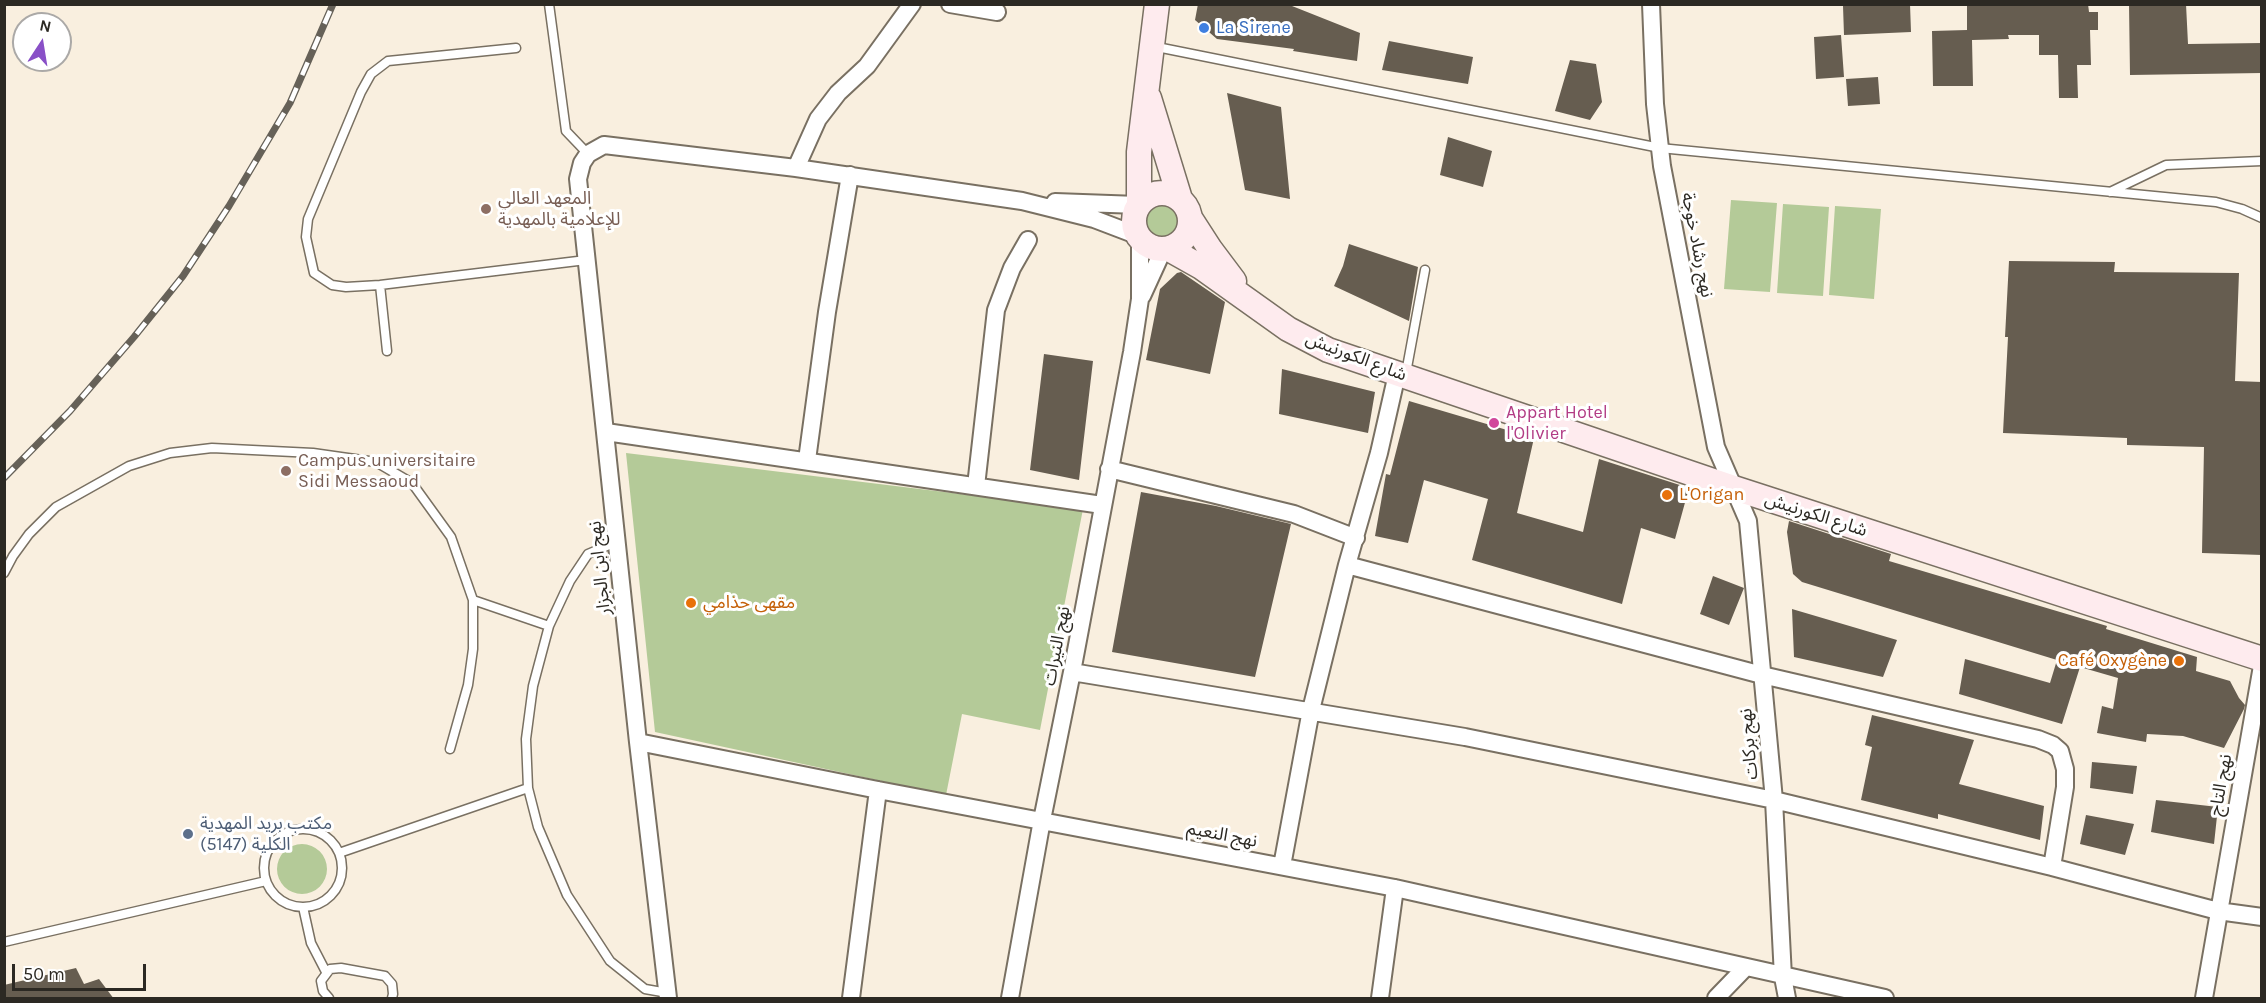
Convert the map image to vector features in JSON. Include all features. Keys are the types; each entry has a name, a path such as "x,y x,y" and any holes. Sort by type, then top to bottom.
{"main road":[{"path":"1139,204 1145,198 1159,192 1173,195 1185,208 1187,234 1176,246 1166,249 1150,247 1138,237 1133,220 1139,204 1139,152 1157,4"},
{"name":"شارع الكورنيش","path":"1146,88 1185,208 1210,249 1246,297"},
{"name":"شارع الكورنيش","path":"1166,249 1201,267 1288,329 1328,350 1734,488 2262,659"}],"street":[{"path":"796,168 818,119 838,93 867,66 912,4"},
{"path":"950,4 997,12"},
{"name":"نهج رشاد خوجة","path":"1651,4 1654,104 1660,148 1716,447 1734,488"},
{"path":"588,154 604,146 796,168 1023,201 1094,219 1138,237 1140,299"},
{"name":"نهج ابن الجزار","path":"588,154 582,163 578,179 638,742 668,996"},
{"path":"807,460 827,312 850,175"},
{"path":"1023,201 1139,204"},
{"path":"976,486 996,310 1012,268 1028,240"},
{"path":"1140,299 1166,249"},
{"name":"نهج النيرات","path":"1012,998 1042,820 1072,672 1140,299"},
{"path":"1282,866 1311,710 1347,565 1401,375"},
{"path":"606,432 1102,505"},
{"path":"1109,469 1294,514 1356,538"},
{"name":"نهج بركات","path":"1734,488 1748,521 1774,800 1783,977 1787,999"},
{"path":"1347,565 1762,675 2053,745 2060,751 2065,769 2065,787 2052,867"},
{"name":"نهج التاج","path":"2204,999 2262,666"},
{"path":"1072,672 1465,737 1774,800 2052,867 2218,911 2262,917"},
{"name":"نهج النعيم","path":"638,742 1395,888 1885,999"},
{"path":"850,999 878,790"},
{"path":"1380,999 1395,888"},
{"path":"1716,999 1746,967"}],"lane":[{"path":"549,4 566,131 588,154"},
{"path":"1151,46 1660,148 2216,202 2242,209 2262,218"},
{"path":"516,48 387,62 371,74 308,219 306,237 314,273 332,285 345,287 380,285 586,260"},
{"path":"2110,192 2166,165 2262,161"},
{"path":"1401,375 1425,270"},
{"path":"380,285 387,351"},
{"path":"4,573 13,556 30,534 56,507 129,466 170,453 212,448 313,453 376,462 412,483 451,537 473,600 473,649 468,686 450,749"},
{"path":"616,542 588,554 570,581 549,626 533,686 526,739 528,788 538,827 567,895 610,961 645,989 668,996"},
{"path":"473,600 549,626"},
{"path":"339,853 528,788"},
{"path":"299,829 317,832 333,842 339,853 342,873 335,892 325,901 312,906 303,907 285,903 275,895 266,881 264,861 269,849 276,839 287,832 299,829"},
{"path":"4,942 266,881"},
{"path":"303,907 310,943 326,972"},
{"path":"329,999 321,986 321,981 330,969 341,968 385,976 392,984 392,999"}],"green space":[{"path":"1731,200 1777,203 1770,292 1724,289"},
{"path":"1160,201 1173,207 1179,220 1173,233 1160,239 1147,233 1141,220 1147,207"},
{"path":"1783,204 1829,207 1823,296 1777,293"},
{"path":"1835,206 1881,209 1874,299 1829,295"},
{"path":"626,453 1083,509 1040,730 962,714 946,795 655,732"},
{"path":"302,844 311,846 322,855 327,869 325,878 316,889 302,894 293,892 282,883 277,869 279,860 288,849"}],"building":[{"path":"1198,4 1287,4 1360,33 1357,61 1293,51 1294,49 1217,39 1195,20"},
{"path":"1910,4 1911,32 1844,35 1843,6"},
{"path":"1967,4 2088,4 2089,12 2098,12 2098,30 2090,30 2091,65 2077,65 2078,98 2059,98 2058,55 2039,55 2039,35 2008,35 2009,39 1972,40 1973,86 1933,86 1932,31 1967,30"},
{"path":"2129,4 2186,4 2188,44 2262,43 2262,73 2130,75"},
{"path":"1841,35 1844,77 1816,79 1814,37"},
{"path":"1389,41 1473,57 1468,84 1382,70"},
{"path":"1570,60 1596,64 1602,102 1590,120 1555,111"},
{"path":"1878,77 1880,104 1848,106 1846,79"},
{"path":"1227,93 1281,107 1290,199 1245,190"},
{"path":"1448,137 1492,151 1483,187 1440,175"},
{"path":"1349,244 1418,267 1409,321 1334,286"},
{"path":"2009,261 2115,262 2114,272 2239,273 2235,381 2262,382 2262,555 2202,553 2204,447 2127,445 2127,438 2003,433"},
{"path":"1181,272 1225,302 1210,374 1146,360 1160,289"},
{"path":"1044,354 1093,361 1079,480 1030,470"},
{"path":"1282,369 1375,392 1368,433 1279,414"},
{"path":"1409,401 1534,438 1517,513 1583,532 1599,459 1689,488 1675,539 1641,528 1622,604 1472,560 1488,499 1424,480 1408,543 1375,536 1386,474 1390,475"},
{"path":"1141,492 1216,506 1291,524 1255,677 1112,652"},
{"path":"1789,521 1891,554 1889,561 2107,626 2106,629 2197,657 2196,671 2230,681 2245,705 2244,709 2224,748 2183,736 2147,734 2146,742 2097,733 2102,706 2113,709 2118,678 2080,667 2062,724 1959,694 1965,659 2050,683 2057,660 1802,582 1793,574 1787,532"},
{"path":"1713,576 1744,588 1729,625 1700,614"},
{"path":"1792,609 1897,640 1883,677 1794,657"},
{"path":"1872,715 1974,740 1959,784 2044,806 2040,840 1938,814 1938,819 1861,800 1872,747 1865,745"},
{"path":"2092,762 2137,766 2133,794 2090,788"},
{"path":"2156,800 2218,807 2214,844 2151,832"},
{"path":"2086,815 2134,824 2125,855 2080,844"},
{"path":"76,968 84,984 99,979 114,999 4,999 4,985"}],"railway":[{"path":"4,478 70,411 183,276 229,206 290,103 333,4"}],"place":[{"name":"La Sirene","path":"1204,28"},
{"name":"المعهد العالي للإعلامية بالمهدية","path":"486,209"},
{"name":"Appart Hotel l'Olivier","path":"1494,423"},
{"name":"Campus universitaire Sidi Messaoud","path":"286,471"},
{"name":"L'Origan","path":"1667,495"},
{"name":"مقهى حذامي","path":"691,603"},
{"name":"Café Oxygène","path":"2179,661"},
{"name":"مكتب بريد المهدية الكلية (5147)","path":"188,834"}]}
